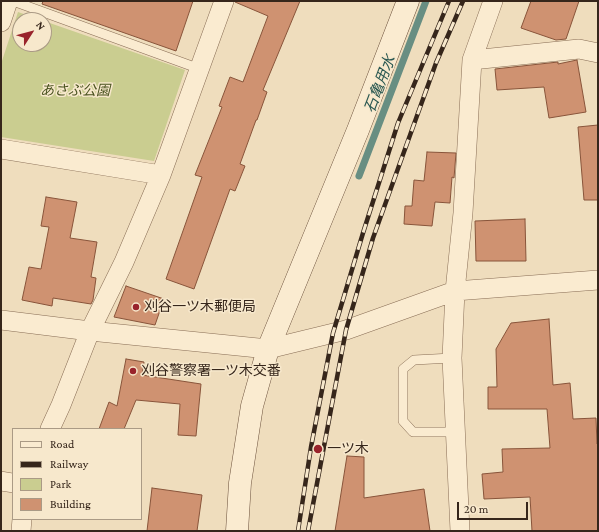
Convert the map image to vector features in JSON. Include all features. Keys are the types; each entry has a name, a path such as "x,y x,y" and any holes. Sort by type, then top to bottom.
{"street":[{"path":"1,22 8,1"},
{"path":"50,428 90,331 124,262 162,175 224,1"},
{"path":"237,531 240,483 252,406 268,349 358,130 408,1"},
{"path":"460,531 452,358 455,291 464,213 472,60 493,1"},
{"path":"472,60 579,49 598,53"},
{"path":"1,149 162,175"},
{"path":"1,320 90,331 268,349 346,330 455,291 598,280"},
{"path":"1,481 12,483"},
{"path":"21,531 22,520"}],"lane":[{"path":"13,1 200,69"},
{"path":"452,358 414,360 404,369 403,421 413,432 456,432"}],"green space":[{"name":"あさぶ公園","path":"52,24 185,70 154,161 1,137 1,64 12,30 12,52 52,52"}],"building":[{"path":"43,1 193,1 176,51 42,4"},
{"path":"235,1 300,1 263,90 267,92 240,164 245,166 235,191 230,189 194,289 166,279 202,177 195,175 222,107 219,106 230,77 243,82 268,16"},
{"path":"531,1 579,1 566,39 556,40 521,28"},
{"path":"577,60 586,112 549,118 544,87 497,90 495,69 558,62 558,64"},
{"path":"598,125 598,200 584,200 578,127"},
{"path":"427,152 456,153 450,203 435,202 432,226 404,224 405,206 412,206 414,180 424,181"},
{"path":"46,197 77,202 70,238 97,242 91,277 96,278 93,300 91,304 53,298 52,306 22,300 29,267 41,269 49,227 41,226"},
{"path":"525,219 526,261 476,261 475,221"},
{"path":"126,286 164,299 155,325 114,317"},
{"path":"549,319 553,385 570,383 573,419 596,418 597,444 598,443 598,531 532,531 530,497 484,499 482,474 503,472 502,449 550,448 547,409 488,409 488,387 497,387 496,349 511,323"},
{"path":"126,359 144,362 142,375 201,384 196,436 178,435 180,404 136,400 124,428 99,428 109,402 117,406"},
{"path":"347,456 364,457 364,498 424,489 430,531 335,531"},
{"path":"152,488 202,495 197,531 147,531"}],"waterway":[{"name":"石亀用水","path":"359,176 426,1"}],"railway":[{"path":"298,531 311,447 333,333 398,123 449,1"},
{"path":"308,531 346,330 373,238 436,63 463,1"}],"place":[{"name":"刈谷一ツ木郵便局","path":"136,307"},
{"name":"刈谷警察署一ツ木交番","path":"133,371"},
{"name":"一ツ木","path":"318,449"}]}
